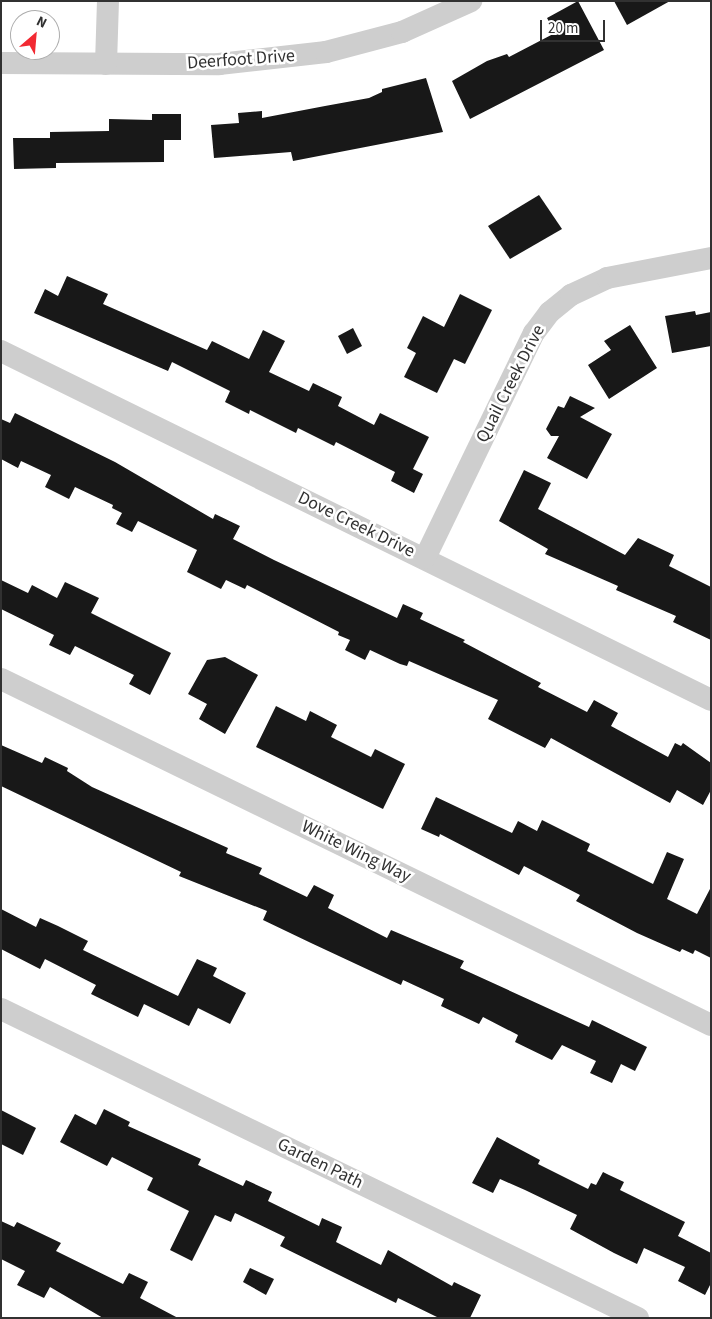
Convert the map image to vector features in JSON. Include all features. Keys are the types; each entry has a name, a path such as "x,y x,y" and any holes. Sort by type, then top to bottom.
{"street":[{"path":"106,64 108,1"},
{"name":"Deerfoot Drive","path":"1,62 219,64 326,52 402,32 471,1"},
{"name":"Quail Creek Drive","path":"425,558 534,333 550,312 571,295 607,278 711,258"},
{"name":"Dove Creek Drive","path":"1,351 711,700"},
{"name":"White Wing Way","path":"1,679 711,1025"},
{"name":"Garden Path","path":"1,1009 638,1318"}],"building":[{"path":"578,1 604,50 470,119 452,81 487,61 507,54 509,57 555,33 547,18"},
{"path":"614,1 670,1 627,25"},
{"path":"426,78 443,132 293,161 291,152 214,158 211,125 239,123 238,113 262,111 262,118 369,98 382,92 382,89"},
{"path":"152,114 181,114 181,140 164,140 164,162 56,163 56,168 14,169 13,138 50,138 50,132 109,131 109,119 152,120"},
{"path":"539,195 562,229 510,259 488,226"},
{"path":"67,276 108,294 103,304 207,350 212,341 249,359 263,330 285,341 269,372 309,391 313,383 342,397 338,406 374,425 380,413 429,437 413,469 423,474 414,493 391,481 395,472 336,442 334,446 298,428 296,433 250,410 249,414 225,402 230,391 172,362 168,371 34,313 45,289 58,296"},
{"path":"460,294 492,310 465,364 454,359 437,393 404,377 416,353 407,348 423,316 444,327"},
{"path":"695,311 696,315 711,312 711,346 672,353 665,316"},
{"path":"630,325 657,368 609,399 588,365 611,350 604,341"},
{"path":"353,328 362,346 347,354 338,336"},
{"path":"570,396 595,408 580,417 612,434 587,479 547,458 559,436 551,436 546,429 558,406 564,408"},
{"path":"15,413 115,462 213,519 215,514 240,526 233,539 274,560 397,618 403,604 423,613 420,619 465,640 463,642 541,683 538,687 587,712 594,700 618,713 611,726 668,757 675,743 681,746 683,743 711,763 711,790 703,805 677,790 670,803 551,738 545,748 488,719 498,700 409,661 407,666 370,650 365,660 345,650 350,640 338,635 339,632 247,585 245,589 226,580 221,589 187,572 197,550 138,521 132,532 116,524 122,513 112,508 113,505 75,487 69,499 45,487 51,475 21,461 18,468 1,459 1,419 10,423"},
{"path":"524,470 551,483 538,509 625,555 638,538 674,555 669,566 711,587 711,640 673,622 676,616 616,590 618,586 545,554 548,549 499,521"},
{"path":"1,580 28,593 32,585 57,598 65,582 99,598 91,613 171,653 150,695 129,684 134,675 75,646 70,655 49,645 54,635 1,609"},
{"path":"225,657 258,675 225,734 199,719 207,704 188,694 207,660"},
{"path":"276,706 306,721 310,711 337,725 331,737 371,757 375,749 405,764 383,809 256,747"},
{"path":"1,745 42,763 45,757 68,768 67,771 92,787 228,848 226,853 262,868 259,874 307,897 314,885 334,895 328,908 387,938 391,930 464,961 460,968 589,1027 592,1020 647,1047 635,1071 621,1064 612,1083 590,1073 596,1061 562,1045 552,1060 515,1042 518,1035 483,1017 479,1024 441,1006 444,999 403,980 401,985 263,920 267,911 179,876 181,872 1,786"},
{"path":"436,797 512,833 518,821 537,831 542,820 590,844 587,851 653,884 667,852 684,859 667,899 697,914 711,887 711,958 695,950 693,954 682,949 680,952 637,933 576,901 580,895 524,866 519,875 440,834 439,837 421,829"},
{"path":"1,909 36,927 40,918 58,926 88,941 83,950 178,996 197,959 217,968 213,976 246,993 230,1024 198,1008 189,1026 144,1004 138,1017 91,994 96,985 45,959 40,969 1,949"},
{"path":"104,1109 130,1122 128,1126 201,1159 198,1165 243,1186 246,1180 272,1192 268,1201 319,1226 322,1218 342,1227 336,1242 381,1265 388,1250 452,1286 454,1282 481,1295 470,1318 439,1318 398,1298 396,1303 280,1246 285,1237 235,1213 231,1222 215,1215 192,1261 170,1250 189,1211 147,1190 153,1178 112,1157 107,1166 60,1142 75,1114 96,1125"},
{"path":"1,1110 36,1128 23,1155 1,1144"},
{"path":"497,1137 540,1160 538,1164 588,1189 591,1183 596,1185 603,1172 624,1182 620,1190 685,1222 678,1236 711,1253 711,1283 705,1295 678,1281 685,1267 644,1248 637,1264 614,1253 570,1229 577,1215 525,1190 500,1179 493,1193 472,1183"},
{"path":"1,1221 14,1227 17,1222 61,1243 56,1251 123,1284 129,1273 148,1282 140,1298 178,1318 103,1318 50,1287 44,1298 17,1285 25,1271 1,1259"},
{"path":"250,1268 274,1279 266,1295 243,1282"}]}
